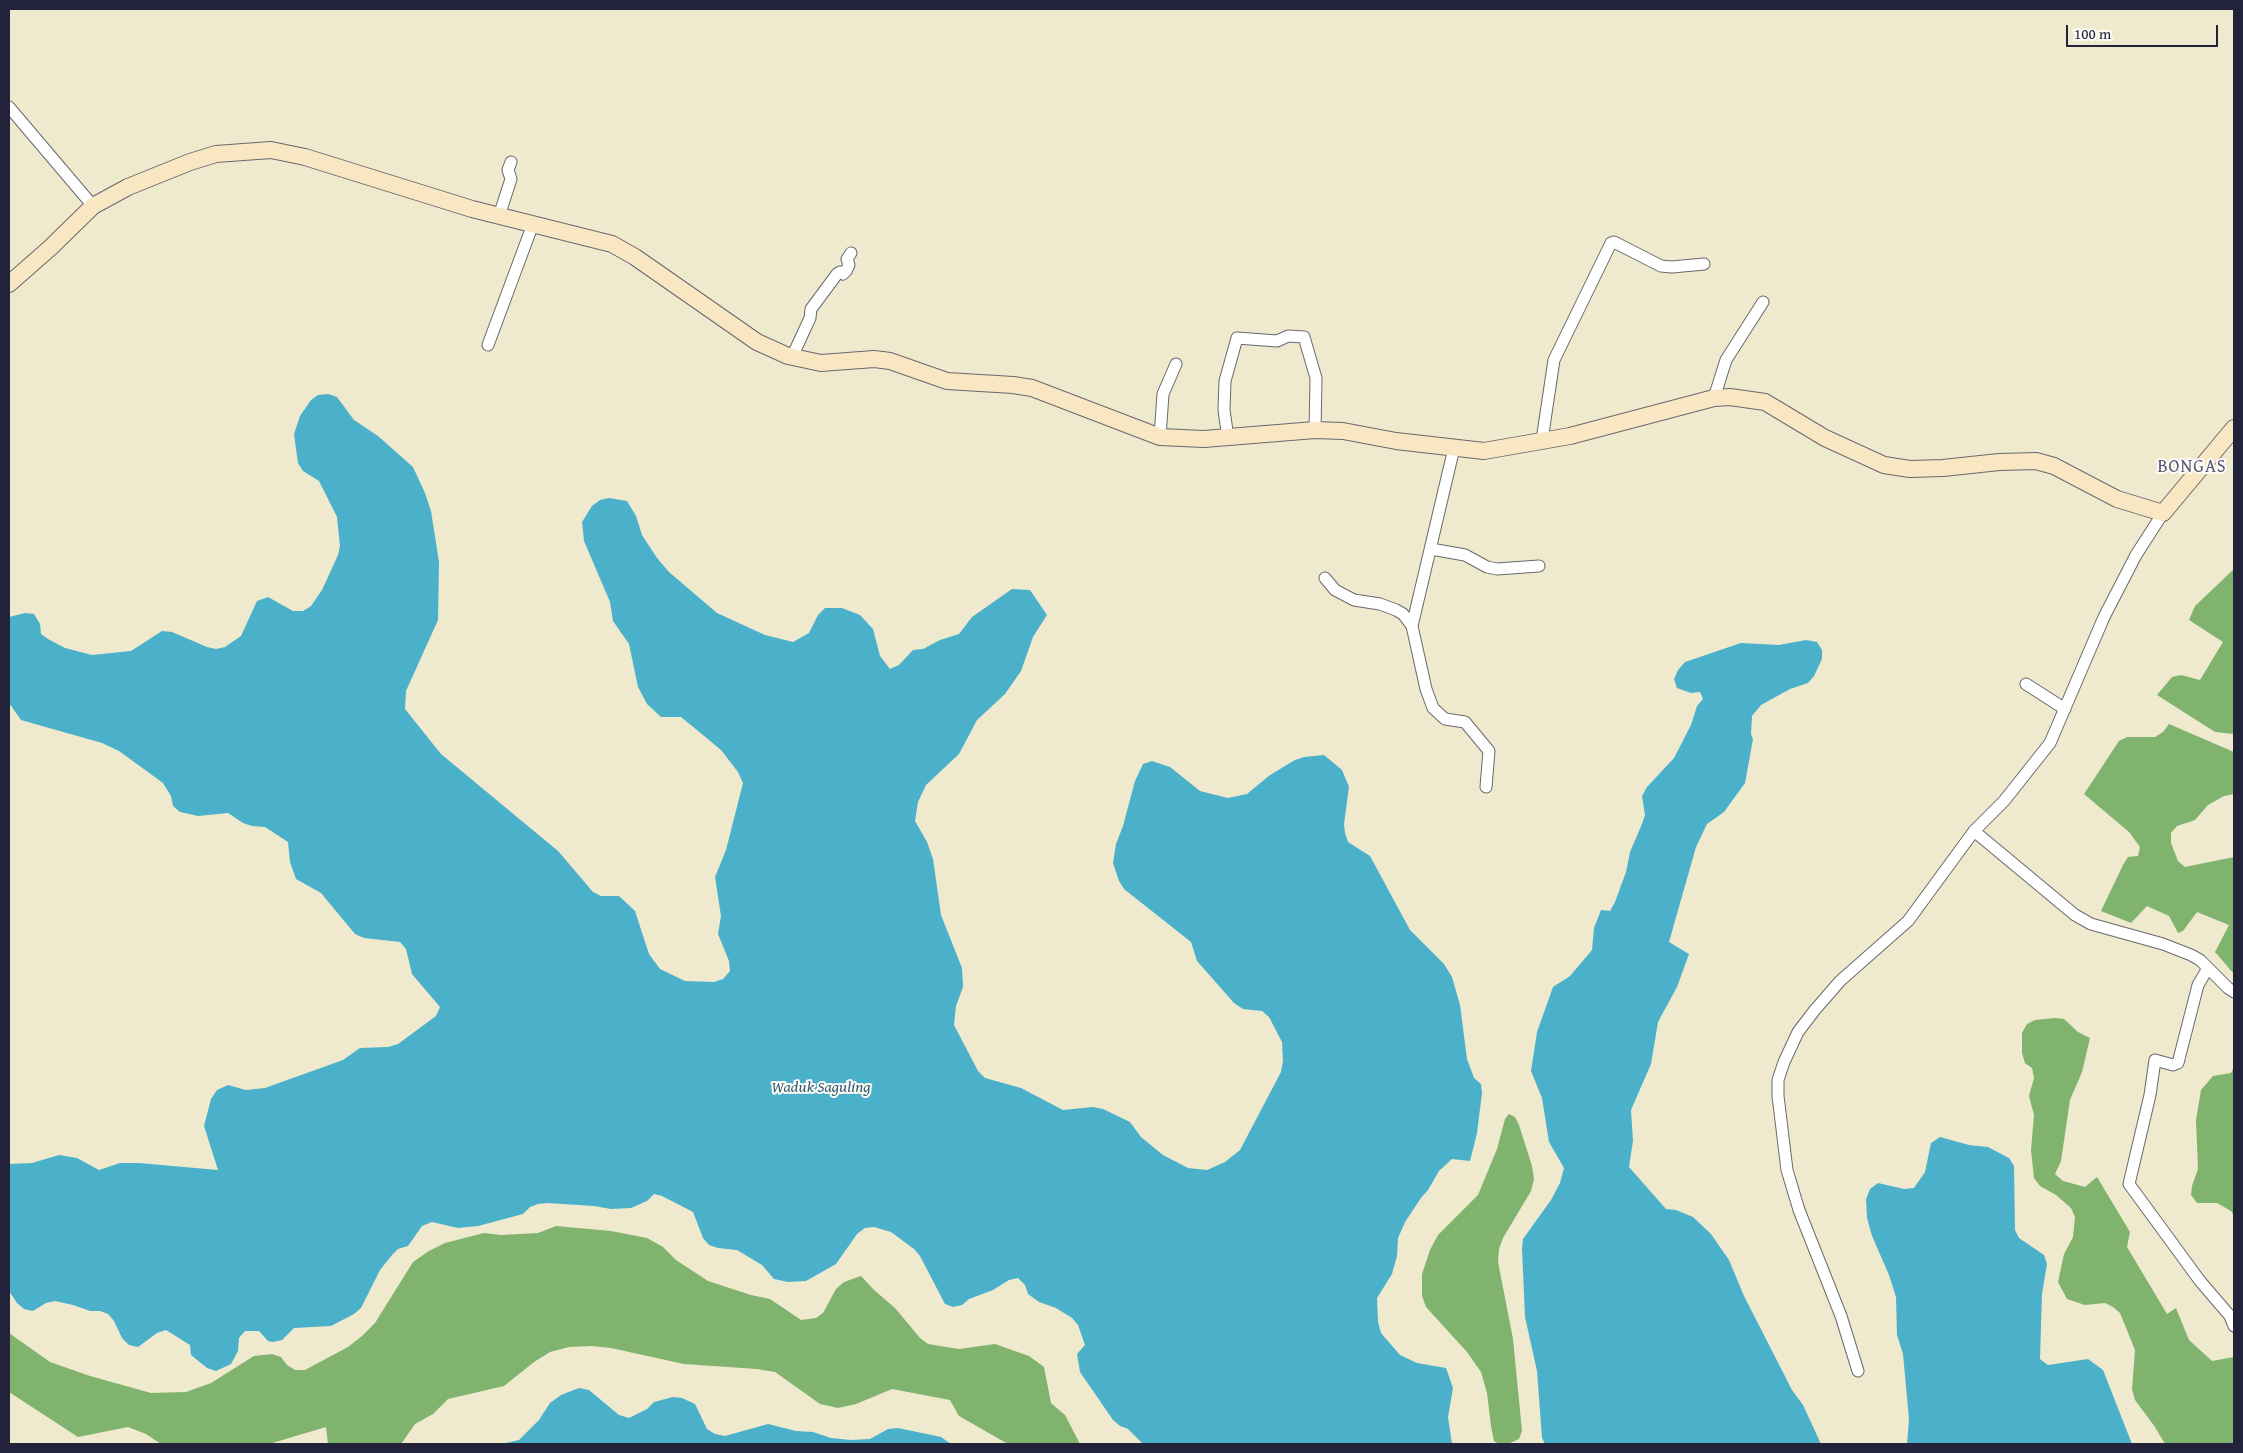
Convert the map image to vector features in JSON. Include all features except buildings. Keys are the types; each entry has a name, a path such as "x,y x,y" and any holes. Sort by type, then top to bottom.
{"main road":[{"path":"9,284 50,248 92,206 128,187 190,162 216,154 271,150 305,156 426,196 612,244 635,257 757,342 792,357 821,363 890,361 947,381 1032,388 1160,437 1228,438 1315,430 1343,431 1484,451 1570,436 1714,398 1730,397 1765,402 1825,438 1884,465 1910,469 1935,469 1999,462 2036,461 2063,470 2117,499 2163,513 2234,428"}],"street":[{"path":"9,107 92,206"},
{"path":"499,216 511,178 508,170 511,162"},
{"path":"488,345 533,224"},
{"path":"1542,440 1554,360 1611,244 1614,242 1661,266 1672,267 1704,264"},
{"path":"792,357 810,318 811,309 837,274 840,272 843,274 846,271 849,266 847,260 851,253"},
{"path":"1714,398 1726,360 1763,302"},
{"path":"1228,438 1224,410 1225,381 1237,338 1277,341 1288,336 1304,337 1316,378 1315,430"},
{"path":"1160,437 1163,394 1176,364"},
{"path":"1412,626 1454,448"},
{"path":"1858,1371 1841,1316 1799,1210 1787,1170 1778,1096 1778,1080 1784,1062 1798,1032 1814,1011 1840,981 1908,921 1974,831 2004,801 2050,743 2117,590 2136,555 2163,513"},
{"path":"1431,549 1465,555 1497,569 1539,566"},
{"path":"1325,578 1335,590 1354,600 1380,604 1403,614 1412,626 1426,689 1433,708 1445,719 1465,722 1489,751 1486,787"},
{"path":"2026,684 2065,709"},
{"path":"1974,831 2016,868 2083,920 2090,924 2177,949 2200,960 2234,992"},
{"path":"2208,968 2198,985 2178,1063 2173,1065 2155,1060 2150,1096 2129,1184 2200,1281 2230,1316 2234,1326"}],"green space":[{"path":"2234,569 2234,734 2215,732 2157,695 2172,677 2181,675 2200,680 2223,642 2189,620 2195,606"},
{"path":"2169,724 2234,752 2234,794 2224,796 2208,805 2195,820 2177,826 2171,833 2171,843 2178,861 2185,867 2234,857 2234,974 2215,952 2229,925 2197,912 2183,931 2178,933 2169,916 2147,906 2131,923 2101,911 2123,865 2128,857 2138,856 2140,847 2129,832 2084,794 2119,741 2127,737 2155,737 2163,732"},
{"path":"2064,1019 2078,1032 2090,1038 2082,1072 2070,1100 2061,1161 2055,1174 2063,1181 2085,1187 2097,1177 2130,1232 2127,1247 2167,1314 2176,1308 2189,1340 2212,1361 2234,1357 2234,1444 2165,1444 2135,1400 2132,1389 2135,1350 2120,1313 2105,1303 2085,1305 2067,1299 2058,1282 2064,1254 2073,1237 2075,1217 2071,1208 2056,1195 2040,1186 2034,1178 2031,1150 2034,1115 2029,1096 2034,1078 2032,1068 2025,1063 2022,1053 2022,1033 2027,1024 2035,1020"},
{"path":"2234,1067 2234,1216 2231,1211 2217,1203 2197,1203 2191,1195 2198,1169 2196,1120 2201,1090 2213,1076 2231,1073"},
{"path":"1509,1114 1515,1117 1519,1125 1532,1166 1534,1179 1531,1191 1503,1238 1499,1249 1498,1262 1513,1339 1522,1431 1519,1439 1508,1444 1499,1444 1494,1441 1487,1393 1481,1372 1467,1352 1426,1307 1422,1296 1422,1274 1430,1250 1438,1235 1478,1195 1497,1149 1505,1119"},
{"path":"556,1226 611,1231 647,1238 663,1247 676,1260 708,1281 770,1299 801,1320 816,1318 823,1313 836,1289 844,1282 861,1276 895,1308 920,1338 928,1344 959,1349 995,1344 1029,1356 1044,1367 1051,1403 1065,1415 1080,1444 1008,1444 959,1416 950,1400 892,1389 856,1404 838,1408 820,1404 775,1372 684,1364 611,1348 592,1346 569,1347 550,1352 504,1386 448,1399 433,1414 415,1424 401,1444 328,1444 326,1427 269,1444 161,1444 146,1434 128,1427 78,1437 9,1392 9,1333 50,1362 90,1376 151,1393 186,1392 211,1383 254,1356 272,1354 281,1357 287,1365 295,1370 305,1370 348,1347 362,1336 375,1323 413,1262 429,1251 445,1243 484,1233 501,1235 538,1233"}],"water":[{"name":"Waduk Saguling","path":"328,394 337,397 354,420 378,436 413,467 431,511 439,562 438,620 406,691 405,709 441,754 558,851 593,892 601,896 619,896 635,911 649,954 660,969 685,981 714,982 723,979 730,971 729,961 718,934 721,916 715,877 726,850 743,783 738,772 721,750 703,735 681,717 661,717 647,704 638,687 629,644 613,621 610,602 584,541 582,522 592,506 600,500 609,498 627,501 636,516 642,535 657,558 669,572 717,613 765,635 793,642 809,633 818,615 825,608 842,608 860,615 873,629 880,656 890,669 899,665 913,650 923,649 940,640 959,634 972,617 1012,589 1030,590 1047,615 1033,637 1021,671 1005,694 977,720 959,754 926,785 918,802 915,821 927,842 933,859 941,915 962,968 963,987 956,1006 954,1025 978,1071 985,1078 1021,1088 1063,1110 1093,1107 1103,1109 1130,1122 1141,1137 1163,1155 1188,1168 1207,1170 1225,1162 1240,1150 1281,1072 1283,1061 1282,1042 1269,1017 1262,1011 1243,1009 1234,1003 1197,961 1191,942 1124,889 1119,881 1113,863 1116,844 1123,826 1135,781 1143,764 1152,761 1170,767 1200,791 1228,798 1247,794 1270,775 1295,760 1304,757 1324,755 1342,770 1349,787 1344,824 1348,842 1370,856 1410,930 1444,964 1452,977 1460,1005 1467,1059 1474,1078 1481,1084 1482,1093 1477,1133 1470,1161 1452,1159 1439,1171 1405,1222 1398,1238 1397,1256 1392,1274 1377,1298 1378,1322 1381,1333 1400,1355 1417,1363 1446,1368 1453,1388 1448,1417 1452,1444 1143,1444 1128,1429 1120,1426 1113,1420 1080,1372 1077,1354 1085,1345 1078,1325 1072,1318 1056,1308 1039,1302 1028,1294 1025,1285 1018,1278 1009,1280 993,1290 969,1299 962,1305 953,1307 945,1304 920,1256 914,1249 891,1232 874,1227 865,1228 857,1234 836,1264 806,1281 788,1282 774,1279 762,1265 737,1250 709,1245 703,1238 693,1212 662,1196 654,1194 647,1201 631,1208 611,1209 547,1203 530,1207 523,1214 478,1226 458,1228 432,1222 422,1226 408,1246 398,1249 380,1270 361,1308 354,1314 331,1326 294,1328 282,1340 273,1342 268,1341 259,1331 245,1331 239,1338 238,1351 231,1364 216,1371 207,1368 191,1355 190,1345 166,1330 157,1333 138,1347 129,1345 122,1338 114,1321 108,1314 100,1311 90,1311 55,1301 46,1303 33,1311 24,1309 17,1303 9,1291 9,1164 32,1163 59,1155 77,1158 99,1170 120,1163 139,1163 218,1170 204,1126 211,1099 217,1090 228,1085 246,1090 265,1088 343,1060 360,1048 388,1047 398,1044 436,1016 440,1007 412,974 406,949 400,942 364,938 355,934 321,893 296,879 290,862 288,842 265,827 243,823 228,813 198,816 180,812 173,806 171,796 163,783 119,751 102,743 21,720 9,703 9,617 25,613 34,614 40,624 41,634 48,639 65,648 92,655 131,651 162,631 172,632 207,647 216,649 225,647 241,636 257,601 268,597 293,611 303,611 311,606 322,590 338,555 340,546 337,517 319,481 303,471 298,463 294,434 300,416 311,400 318,395"},
{"path":"1806,640 1817,642 1822,650 1822,659 1814,676 1808,683 1790,689 1761,705 1752,716 1751,734 1753,739 1745,783 1724,812 1707,824 1696,847 1669,942 1689,954 1677,987 1658,1022 1651,1064 1631,1110 1633,1141 1629,1167 1666,1209 1676,1210 1693,1217 1711,1234 1729,1260 1744,1296 1792,1390 1803,1405 1821,1444 1545,1444 1542,1438 1537,1371 1525,1317 1522,1248 1523,1239 1551,1200 1560,1183 1564,1168 1549,1142 1542,1098 1531,1071 1537,1032 1553,987 1570,976 1592,950 1594,928 1601,910 1610,911 1615,902 1626,872 1630,852 1645,815 1642,796 1647,787 1674,758 1691,725 1697,706 1703,699 1700,692 1691,693 1677,688 1674,679 1678,670 1685,662 1741,643 1779,645"},
{"path":"1940,1137 1969,1145 1988,1147 2009,1158 2014,1166 2015,1230 2019,1238 2044,1255 2047,1264 2042,1294 2040,1359 2048,1365 2088,1359 2103,1370 2132,1444 1907,1444 1909,1419 1903,1354 1897,1335 1896,1297 1889,1275 1872,1236 1867,1218 1866,1199 1870,1189 1878,1183 1904,1189 1914,1188 1925,1172 1931,1143"},
{"path":"579,1388 589,1390 619,1415 629,1418 647,1409 654,1402 673,1397 682,1398 695,1404 707,1429 715,1434 725,1436 768,1424 796,1431 813,1432 831,1438 851,1440 870,1439 888,1429 898,1428 941,1437 951,1444 501,1444 519,1440 539,1420 550,1403 561,1395"}],"district":[{"name":"BONGAS","path":"2192,467"}]}
